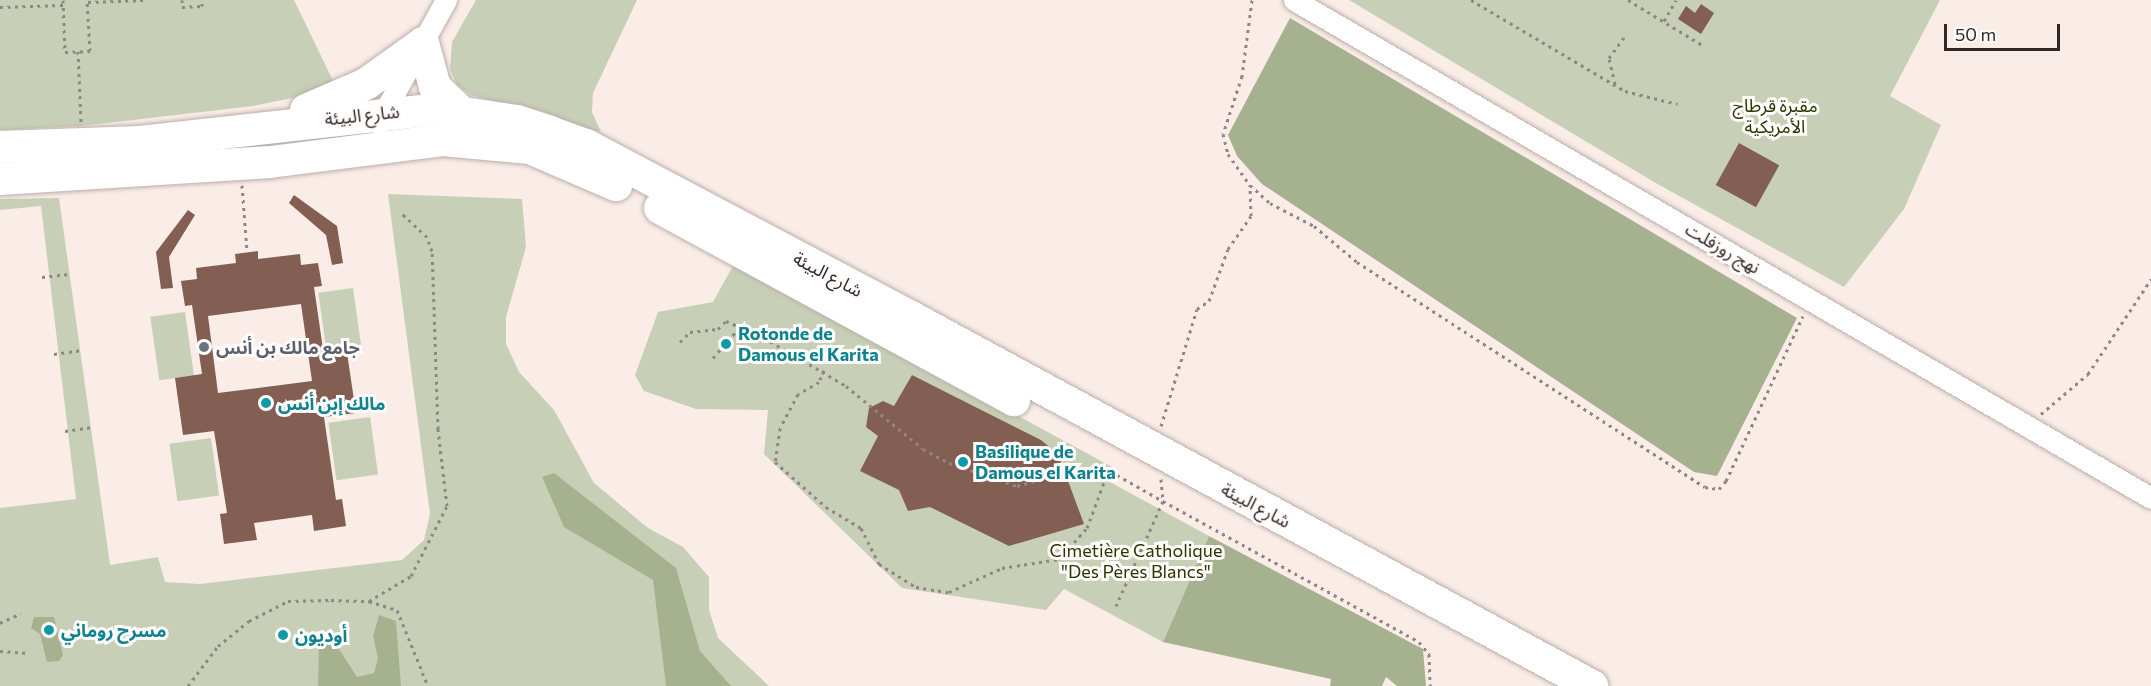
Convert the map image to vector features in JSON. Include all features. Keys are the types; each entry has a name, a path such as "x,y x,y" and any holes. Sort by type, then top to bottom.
{"highway":[{"path":"256,127 346,95 423,43 435,87 460,111"},
{"name":"شارع البيئة","path":"0,147 81,145 382,113 460,111 517,121 586,145 1592,686"},
{"name":"شارع البيئة","path":"0,179 270,162 368,146 443,140 506,144 583,167 1162,489 1546,686"}],"street":[{"path":"368,146 382,113 446,0"},
{"name":"نهج روزفلت","path":"1294,0 1812,298 2151,498"}],"path":[{"path":"0,7 63,2 65,52 90,51 87,1 146,0"},
{"path":"182,0 182,7 202,6 202,0"},
{"path":"1252,0 1242,76 1223,134 1228,154 1250,185 1270,203 1314,226 1357,262 1705,487 1719,489 1726,481 1812,298"},
{"path":"1471,0 1616,86 1677,104"},
{"path":"1628,0 1704,46"},
{"path":"1664,21 1676,0"},
{"path":"1616,86 1609,58 1625,36"},
{"path":"78,51 81,145"},
{"path":"247,252 242,178 270,162"},
{"path":"1146,446 1168,417 1197,309 1209,301 1228,249 1251,216 1250,185"},
{"path":"369,600 411,576 447,507 438,429 432,251 427,237 400,212"},
{"path":"42,277 70,274"},
{"path":"2032,428 2088,374 2151,279"},
{"path":"680,342 690,332 718,329 726,321 824,370 949,463 1017,486 1073,470 1106,476 1117,475 1162,489 1419,642 1429,654 1430,686"},
{"path":"713,358 740,327"},
{"path":"54,354 81,350"},
{"path":"824,370 819,382 798,394 780,428 775,462 826,507 861,528 879,564 916,587 949,592 1002,568 1059,559 1087,528 1106,476"},
{"path":"65,431 93,427"},
{"path":"1116,606 1162,489"},
{"path":"188,686 218,646 249,621 288,601 369,600 397,610 428,686"},
{"path":"0,623 21,613"},
{"path":"0,651 29,653"}],"green space":[{"path":"0,0 294,0 337,89 253,106 81,126 0,130"},
{"path":"476,0 637,0 593,93 592,112 601,132 471,95 457,85 450,69 452,42"},
{"name":"مقبرة قرطاج الأمريكية","path":"1349,0 1940,0 1890,96 1941,125 1904,209 1844,287 1654,182"},
{"path":"1290,18 1797,318 1717,476 1694,472 1262,184 1237,156 1228,135"},
{"path":"388,194 522,199 526,247 506,317 506,344 519,372 554,410 594,483 648,528 683,547 709,577 709,610 718,638 769,686 0,686 0,508 76,499 41,206 0,210 0,199 59,198 110,565 158,557 165,582 200,584 402,560 424,540 430,514"},
{"name":"Basilique de Damous el Karita","path":"735,262 1114,468 1108,481 1209,536 1163,642 1064,589 1046,610 902,588 764,454 768,410 696,409 644,391 635,375 658,312 713,302"},
{"path":"353,288 362,351 327,356 318,293"},
{"path":"185,312 194,375 159,380 150,317"},
{"path":"370,417 378,474 336,480 328,423"},
{"path":"211,438 219,495 177,501 169,444"},
{"path":"554,473 676,568 700,651 731,686 666,686 653,580 564,527 542,477"},
{"path":"1209,536 1423,649 1426,686 1397,686 1386,677 1382,686 1330,686 1331,679 1163,642"},
{"path":"379,615 396,621 401,686 318,686 319,643 332,638 357,677 374,673 378,658 373,636"},
{"path":"34,617 54,617 63,655 59,661 47,662 40,634 31,628"}],"building":[{"path":"1701,4 1714,13 1701,34 1678,19 1686,6 1695,13"},
{"path":"1739,143 1779,165 1756,207 1716,185"},
{"path":"294,195 337,226 343,263 332,265 326,235 289,203"},
{"path":"188,210 195,215 169,257 173,288 161,289 156,252"},
{"name":"مالك إبن أنس","path":"258,251 258,259 300,254 301,265 318,263 322,286 314,287 324,356 347,353 356,413 324,417 336,500 342,499 346,526 314,531 312,515 254,523 257,540 224,544 220,514 227,513 214,431 183,435 175,378 202,374 192,305 185,306 181,281 197,279 196,268 236,263 235,254","holes":["301,304 312,381 218,393 208,316"]},
{"name":"Basilique de Damous el Karita","path":"912,375 1041,440 1058,454 1084,524 1009,546 930,507 908,511 899,490 860,471 878,436 866,427 869,408 883,401 894,406"}],"place":[{"name":"Rotonde de Damous el Karita","path":"726,344"},
{"name":"جامع مالك بن أنس","path":"204,347"},
{"name":"مالك إبن أنس","path":"266,403"},
{"name":"Basilique de Damous el Karita","path":"963,462"},
{"name":"مسرح روماني","path":"49,630"},
{"name":"أوديون","path":"283,635"}],"park label":[{"name":"Cimetière Catholique \"Des Pères Blancs\"","path":"1136,561"}]}
